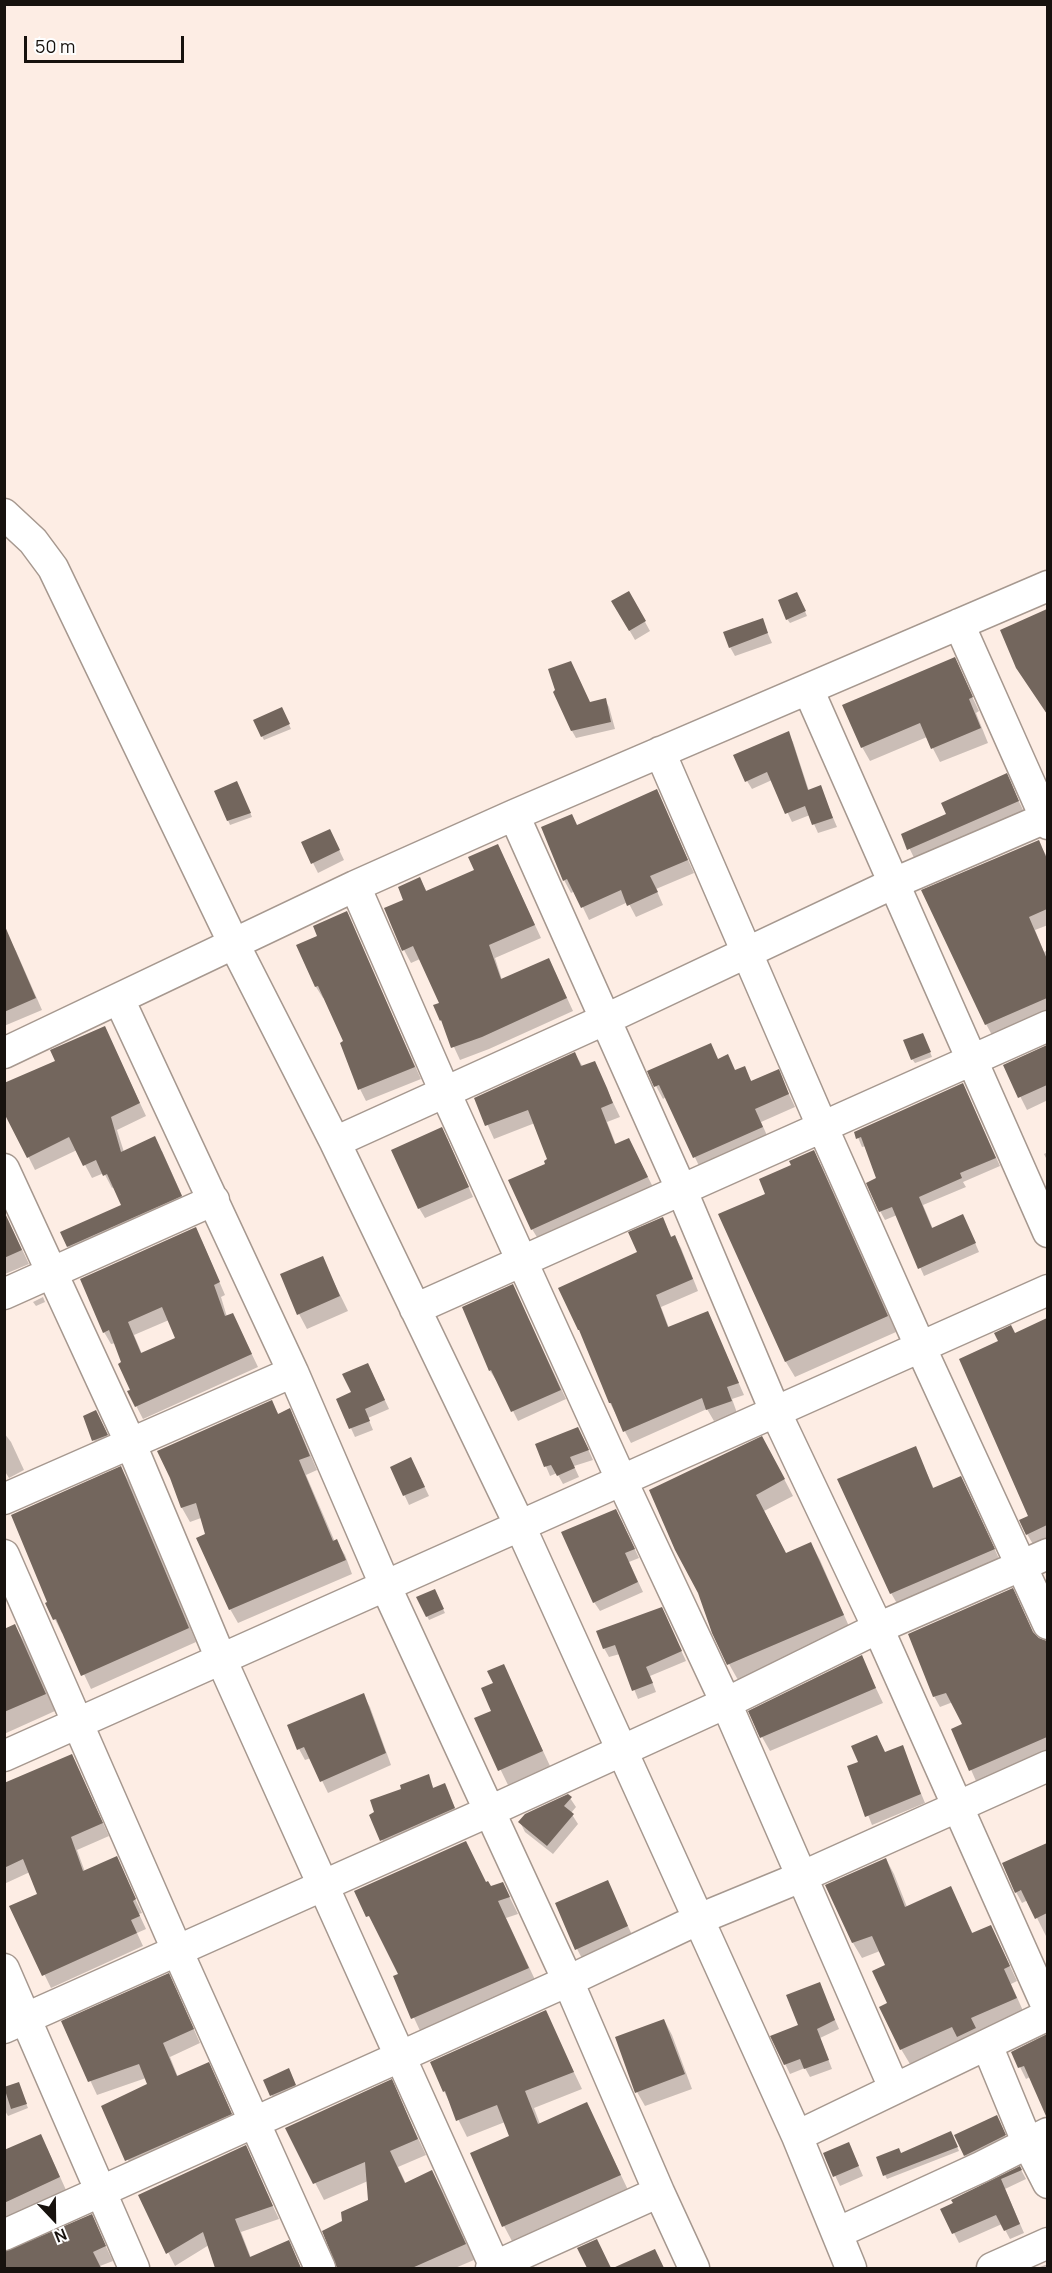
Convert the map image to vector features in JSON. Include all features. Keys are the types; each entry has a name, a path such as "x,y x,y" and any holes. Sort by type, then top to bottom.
{"street":[{"path":"4,514 33,541 53,568 234,942 335,1142 520,1526 624,1750 797,2136 851,2268"},
{"path":"4,1053 234,942 514,814 1047,585"},
{"path":"335,1142 604,1020 892,884 1046,820 959,624"},
{"path":"808,689 1047,1232"},
{"path":"660,752 920,1346 1034,1560 1047,1624"},
{"path":"514,814 682,1191 775,1411 878,1628 1047,2009"},
{"path":"355,886 445,1092 621,1479 726,1703 894,2088"},
{"path":"119,999 214,1200 385,1585 568,1981 694,2268"},
{"path":"415,1309 1047,1026"},
{"path":"4,1169 130,1442 220,1659 324,1885 493,2268 659,2192"},
{"path":"4,1294 214,1200"},
{"path":"4,1756 1047,1290"},
{"path":"4,1499 292,1372"},
{"path":"4,1555 177,1950 320,2268"},
{"path":"15,2023 490,1811 726,1703 878,1628 1034,1560"},
{"path":"4,2235 568,1981 699,1918 801,1877 1047,1766"},
{"path":"4,1969 15,2023 100,2192 134,2268"},
{"path":"797,2136 1047,2015"},
{"path":"987,2045 1037,2138 1047,2183"},
{"path":"837,2233 981,2167 1037,2138"},
{"path":"992,2268 1047,2243"}],"building":[{"path":"629,591 646,621 629,631 611,601"},
{"path":"797,592 806,611 786,620 778,600"},
{"path":"1047,609 1047,714 1016,668 1000,630"},
{"path":"763,618 768,633 729,648 723,632"},
{"path":"955,657 973,697 969,699 981,728 931,749 920,723 861,748 842,705"},
{"path":"571,661 590,702 606,698 611,722 571,731 553,692 555,690 548,669"},
{"path":"282,707 290,724 261,737 253,720"},
{"path":"789,731 808,790 821,785 833,818 812,825 805,806 785,814 767,772 745,782 733,755"},
{"path":"1007,773 1019,801 907,850 901,834 946,814 941,803"},
{"path":"237,781 251,813 227,821 214,791"},
{"path":"657,789 688,860 650,876 658,892 627,906 621,890 581,908 567,879 563,881 541,827 572,814 577,825"},
{"path":"330,829 340,850 311,864 301,842"},
{"path":"1039,840 1047,859 1047,909 1029,917 1047,959 1047,998 985,1025 921,890"},
{"path":"498,844 535,925 489,945 501,979 549,958 567,998 482,1037 451,1048 433,1005 439,1003 413,946 402,951 384,908 403,900 398,887 420,877 426,891 474,870 468,857"},
{"path":"347,911 415,1067 358,1090 340,1043 343,1041 296,945 317,936 313,926"},
{"path":"4,924 36,998 4,1012"},
{"path":"105,1026 140,1103 111,1117 121,1152 155,1136 182,1196 67,1247 60,1232 121,1205 107,1174 103,1176 96,1160 83,1166 69,1137 27,1158 4,1113 4,1083 55,1061 50,1050"},
{"path":"923,1033 931,1052 911,1060 903,1040"},
{"path":"711,1043 718,1059 728,1054 735,1070 745,1066 751,1081 779,1069 789,1094 755,1109 763,1127 693,1158 659,1085 654,1087 647,1071"},
{"path":"1047,1045 1047,1085 1018,1098 1003,1065"},
{"path":"575,1052 581,1066 595,1061 613,1103 601,1108 615,1144 629,1138 648,1177 531,1230 508,1180 545,1164 544,1161 547,1159 528,1110 485,1126 474,1098"},
{"path":"963,1083 996,1158 960,1173 962,1178 919,1197 932,1228 963,1214 976,1243 918,1269 892,1207 879,1212 866,1183 876,1178 861,1137 856,1139 854,1132"},
{"path":"442,1127 469,1187 418,1209 391,1150"},
{"path":"814,1150 888,1316 785,1362 718,1214 765,1194 759,1179 791,1165 789,1161"},
{"path":"4,1211 22,1250 4,1258"},
{"path":"663,1217 671,1237 675,1235 693,1279 656,1295 668,1327 708,1311 739,1383 727,1387 732,1401 706,1410 702,1398 623,1432 579,1330 558,1288 637,1252 628,1232"},
{"path":"196,1227 220,1282 214,1285 225,1316 233,1313 252,1354 135,1407 127,1391 130,1390 118,1364 121,1362 109,1330 103,1333 80,1279","holes":["162,1307 175,1338 141,1353 128,1322"]},
{"path":"323,1256 340,1296 297,1315 280,1274"},
{"path":"513,1284 561,1390 511,1412 491,1370 489,1371 462,1307"},
{"path":"1047,1318 1047,1525 1026,1535 1019,1520 1028,1516 959,1359 998,1341 994,1333 1011,1325 1015,1333"},
{"path":"368,1363 385,1400 365,1409 370,1421 349,1429 336,1399 351,1392 342,1374"},
{"path":"272,1400 278,1414 290,1408 310,1456 299,1460 333,1541 337,1539 346,1560 229,1610 196,1538 205,1534 196,1503 181,1508 157,1451"},
{"path":"96,1410 108,1435 92,1441 83,1416"},
{"path":"578,1427 589,1450 570,1457 575,1468 557,1476 551,1465 544,1467 535,1444"},
{"path":"762,1436 785,1479 756,1495 786,1553 811,1542 844,1615 727,1665 712,1633 698,1593 675,1550 649,1490"},
{"path":"916,1446 933,1488 961,1476 995,1549 890,1594 837,1479"},
{"path":"411,1457 425,1487 403,1496 390,1467"},
{"path":"121,1466 189,1628 81,1676 56,1619 53,1620 45,1603 47,1602 11,1515"},
{"path":"616,1509 635,1549 625,1553 638,1582 593,1603 561,1532"},
{"path":"1013,1588 1033,1632 1039,1638 1047,1641 1047,1737 969,1771 951,1729 962,1724 946,1693 933,1697 908,1634"},
{"path":"435,1589 444,1609 426,1617 416,1597"},
{"path":"662,1607 682,1651 646,1667 653,1683 632,1691 615,1645 603,1649 596,1631"},
{"path":"15,1624 46,1694 4,1712 4,1629"},
{"path":"862,1655 876,1688 760,1738 748,1711"},
{"path":"504,1664 543,1751 498,1771 474,1718 491,1711 481,1688 493,1683 487,1671"},
{"path":"364,1693 386,1753 320,1782 304,1747 297,1750 287,1725"},
{"path":"877,1735 885,1752 903,1745 921,1794 865,1817 847,1766 858,1762 851,1746"},
{"path":"72,1754 103,1823 71,1837 83,1871 117,1856 136,1899 133,1901 140,1916 131,1920 137,1933 42,1976 9,1906 37,1894 23,1859 4,1868 4,1783"},
{"path":"429,1774 433,1788 445,1783 455,1808 380,1841 369,1815 374,1812 370,1800 401,1789 400,1785"},
{"path":"568,1794 572,1797 564,1806 574,1814 547,1846 518,1822 525,1814"},
{"path":"466,1841 486,1882 488,1881 491,1886 503,1882 510,1897 498,1901 529,1968 411,2019 393,1976 398,1974 354,1891"},
{"path":"1047,1843 1047,1913 1035,1919 1021,1890 1015,1893 1002,1863"},
{"path":"886,1858 905,1907 951,1886 972,1933 991,1925 1010,1966 1004,1969 1017,1998 971,2018 976,2028 957,2037 952,2027 900,2050 879,2007 887,2003 872,1971 885,1965 872,1936 852,1943 825,1885"},
{"path":"608,1880 628,1926 575,1950 555,1903"},
{"path":"169,1973 194,2029 163,2043 177,2076 209,2062 232,2114 125,2161 101,2106 147,2084 139,2064 88,2082 61,2021"},
{"path":"820,1982 835,2020 817,2029 829,2060 804,2069 800,2059 784,2065 770,2036 798,2025 786,1995"},
{"path":"546,2010 574,2072 525,2091 538,2124 587,2102 621,2175 502,2227 470,2153 509,2136 497,2105 456,2121 445,2091 443,2092 430,2062"},
{"path":"664,2019 685,2074 635,2093 615,2037"},
{"path":"1047,2034 1046,2116 1024,2066 1018,2068 1011,2052"},
{"path":"289,2068 296,2085 270,2096 263,2080"},
{"path":"392,2079 418,2139 390,2151 405,2183 432,2170 466,2244 412,2268 337,2268 322,2231 342,2221 341,2212 368,2200 365,2162 313,2184 285,2128"},
{"path":"19,2082 27,2104 11,2109 4,2087"},
{"path":"997,2115 1006,2135 964,2156 954,2135"},
{"path":"951,2131 958,2147 883,2176 876,2157 899,2148 901,2153"},
{"path":"41,2134 60,2177 4,2203 4,2150"},
{"path":"849,2142 859,2166 833,2177 823,2153"},
{"path":"246,2145 273,2206 235,2219 250,2257 289,2240 301,2268 215,2268 203,2232 166,2254 138,2195"},
{"path":"1020,2166 1022,2170 1001,2179 1020,2224 1004,2231 996,2215 952,2234 940,2209 953,2203 951,2200"},
{"path":"92,2214 106,2246 93,2252 101,2268 4,2268 4,2252"},
{"path":"597,2239 611,2268 587,2268 577,2248"},
{"path":"655,2249 664,2268 613,2268"}]}
